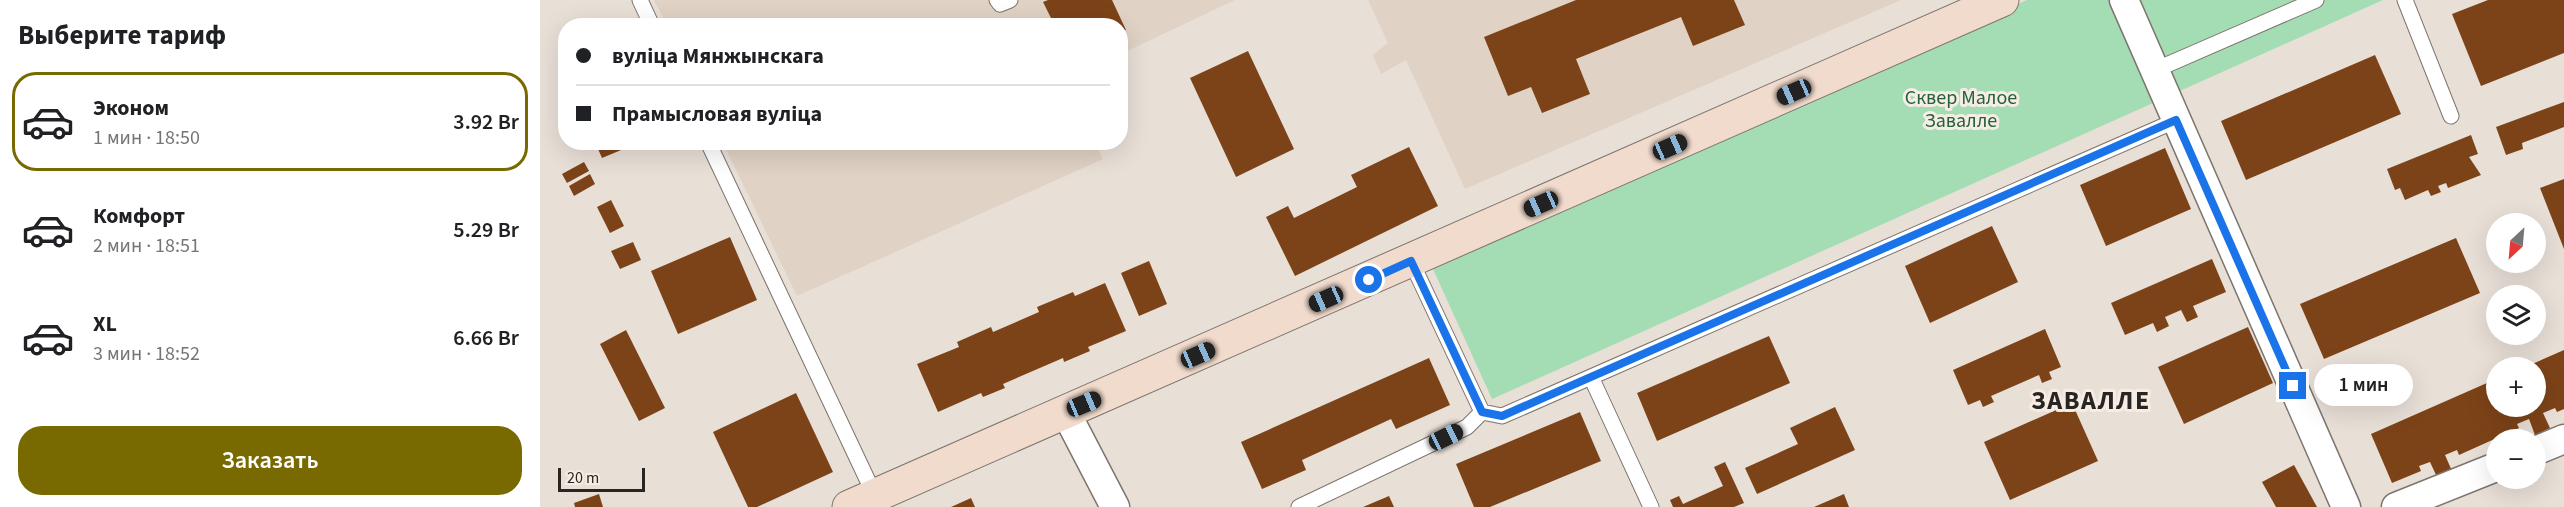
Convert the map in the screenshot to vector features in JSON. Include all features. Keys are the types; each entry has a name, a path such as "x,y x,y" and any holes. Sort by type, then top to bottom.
{"street":[{"path":"862,501 2002,0"},
{"path":"2124,0 2346,507"},
{"path":"1065,411 1115,507"},
{"path":"2546,447 2564,440"},
{"path":"2396,507 2486,471"}],"lane":[{"path":"640,0 648,18"},
{"path":"997,0 1000,4 1010,0"},
{"path":"2155,70 2316,0"},
{"path":"2405,0 2451,116"},
{"path":"1482,412 1502,416 2176,120"},
{"path":"711,150 862,501"},
{"path":"1411,261 1482,412"},
{"path":"1592,377 1651,507"},
{"path":"1299,507 1467,427 1482,412"}],"shaded area":[{"path":"654,0 1235,0 1128,51 1128,18 663,18"},
{"path":"1368,0 1901,0 1465,189 1406,60 1381,74 1373,55 1388,43"},
{"path":"726,150 1098,150 1103,159 797,296"}],"green space":[{"name":"Сквер Малое Завалле","path":"2027,0 2383,0 1492,399 1433,269"}],"building":[{"path":"1048,0 1112,0 1120,18 1051,18 1043,2"},
{"path":"1576,0 1734,0 1745,25 1693,46 1681,17 1576,59 1590,94 1542,113 1531,87 1508,96 1484,37"},
{"path":"2488,0 2564,0 2564,53 2481,86 2452,14"},
{"path":"1248,51 1294,149 1236,177 1190,78"},
{"path":"2375,55 2401,114 2246,180 2221,121"},
{"path":"2564,102 2564,127 2522,143 2523,149 2506,155 2496,127"},
{"path":"2471,135 2478,154 2469,157 2481,175 2448,188 2446,183 2438,186 2441,192 2431,196 2428,190 2405,200 2400,188 2395,190 2387,169"},
{"path":"1409,147 1438,206 1295,276 1266,217 1288,206 1294,218 1357,187 1351,175"},
{"path":"2165,148 2191,209 2106,246 2080,185"},
{"path":"598,150 621,150 602,158"},
{"path":"584,162 589,171 567,183 562,174"},
{"path":"590,174 595,184 574,196 569,186"},
{"path":"2564,179 2564,249 2540,188"},
{"path":"611,200 624,226 610,233 597,207"},
{"path":"1992,226 2018,282 1930,323 1905,266"},
{"path":"730,237 757,300 678,334 651,271"},
{"path":"2456,238 2480,293 2324,359 2300,304"},
{"path":"633,242 641,260 620,269 611,251"},
{"path":"2212,259 2226,292 2193,306 2198,317 2187,322 2181,310 2165,317 2169,326 2157,332 2153,323 2125,335 2111,303"},
{"path":"1149,261 1167,304 1139,316 1121,273"},
{"path":"1105,283 1126,331 1088,347 1090,351 1064,362 1063,358 1003,384 1005,388 983,397 981,393 938,412 917,364 959,347 957,342 991,327 993,332 1039,312 1037,307 1073,292 1075,296"},
{"path":"2248,327 2273,383 2184,424 2158,367"},
{"path":"2045,329 2061,367 2049,372 2052,379 2042,383 2039,375 1991,396 1994,402 1983,407 1980,400 1968,405 1953,370"},
{"path":"626,330 665,408 639,421 600,344"},
{"path":"1769,336 1790,383 1657,441 1637,393"},
{"path":"2564,350 2564,409 2557,412 2555,408 2546,412 2546,358"},
{"path":"1429,358 1450,405 1396,429 1391,419 1302,460 1306,470 1262,489 1241,442"},
{"path":"2486,383 2486,417 2545,417 2550,428 2533,429 2529,419 2517,424 2519,428 2517,429 2486,429 2486,443 2459,455 2457,450 2445,455 2452,471 2437,477 2430,462 2419,466 2421,471 2392,483 2371,434"},
{"path":"796,393 833,472 757,507 748,507 713,432"},
{"path":"2072,403 2098,461 2010,500 1984,442"},
{"path":"1835,407 1855,450 1757,494 1745,468 1798,444 1790,428"},
{"path":"1580,412 1601,461 1490,507 1474,507 1456,464"},
{"path":"1725,462 1744,503 1734,507 1673,507 1670,500 1679,496 1683,504 1723,486 1714,467"},
{"path":"2294,465 2317,507 2276,507 2262,482"},
{"path":"599,494 603,507 575,507 574,503"},
{"path":"1844,494 1849,507 1814,507"},
{"path":"1389,496 1394,507 1363,507"},
{"path":"971,498 975,507 951,507"}],"district":[{"name":"ЗАВАЛЛЕ","path":"2091,400"}],"route":[{"path":"1369,280 1411,261 1482,412 1502,416 2176,120 2293,386"}]}
